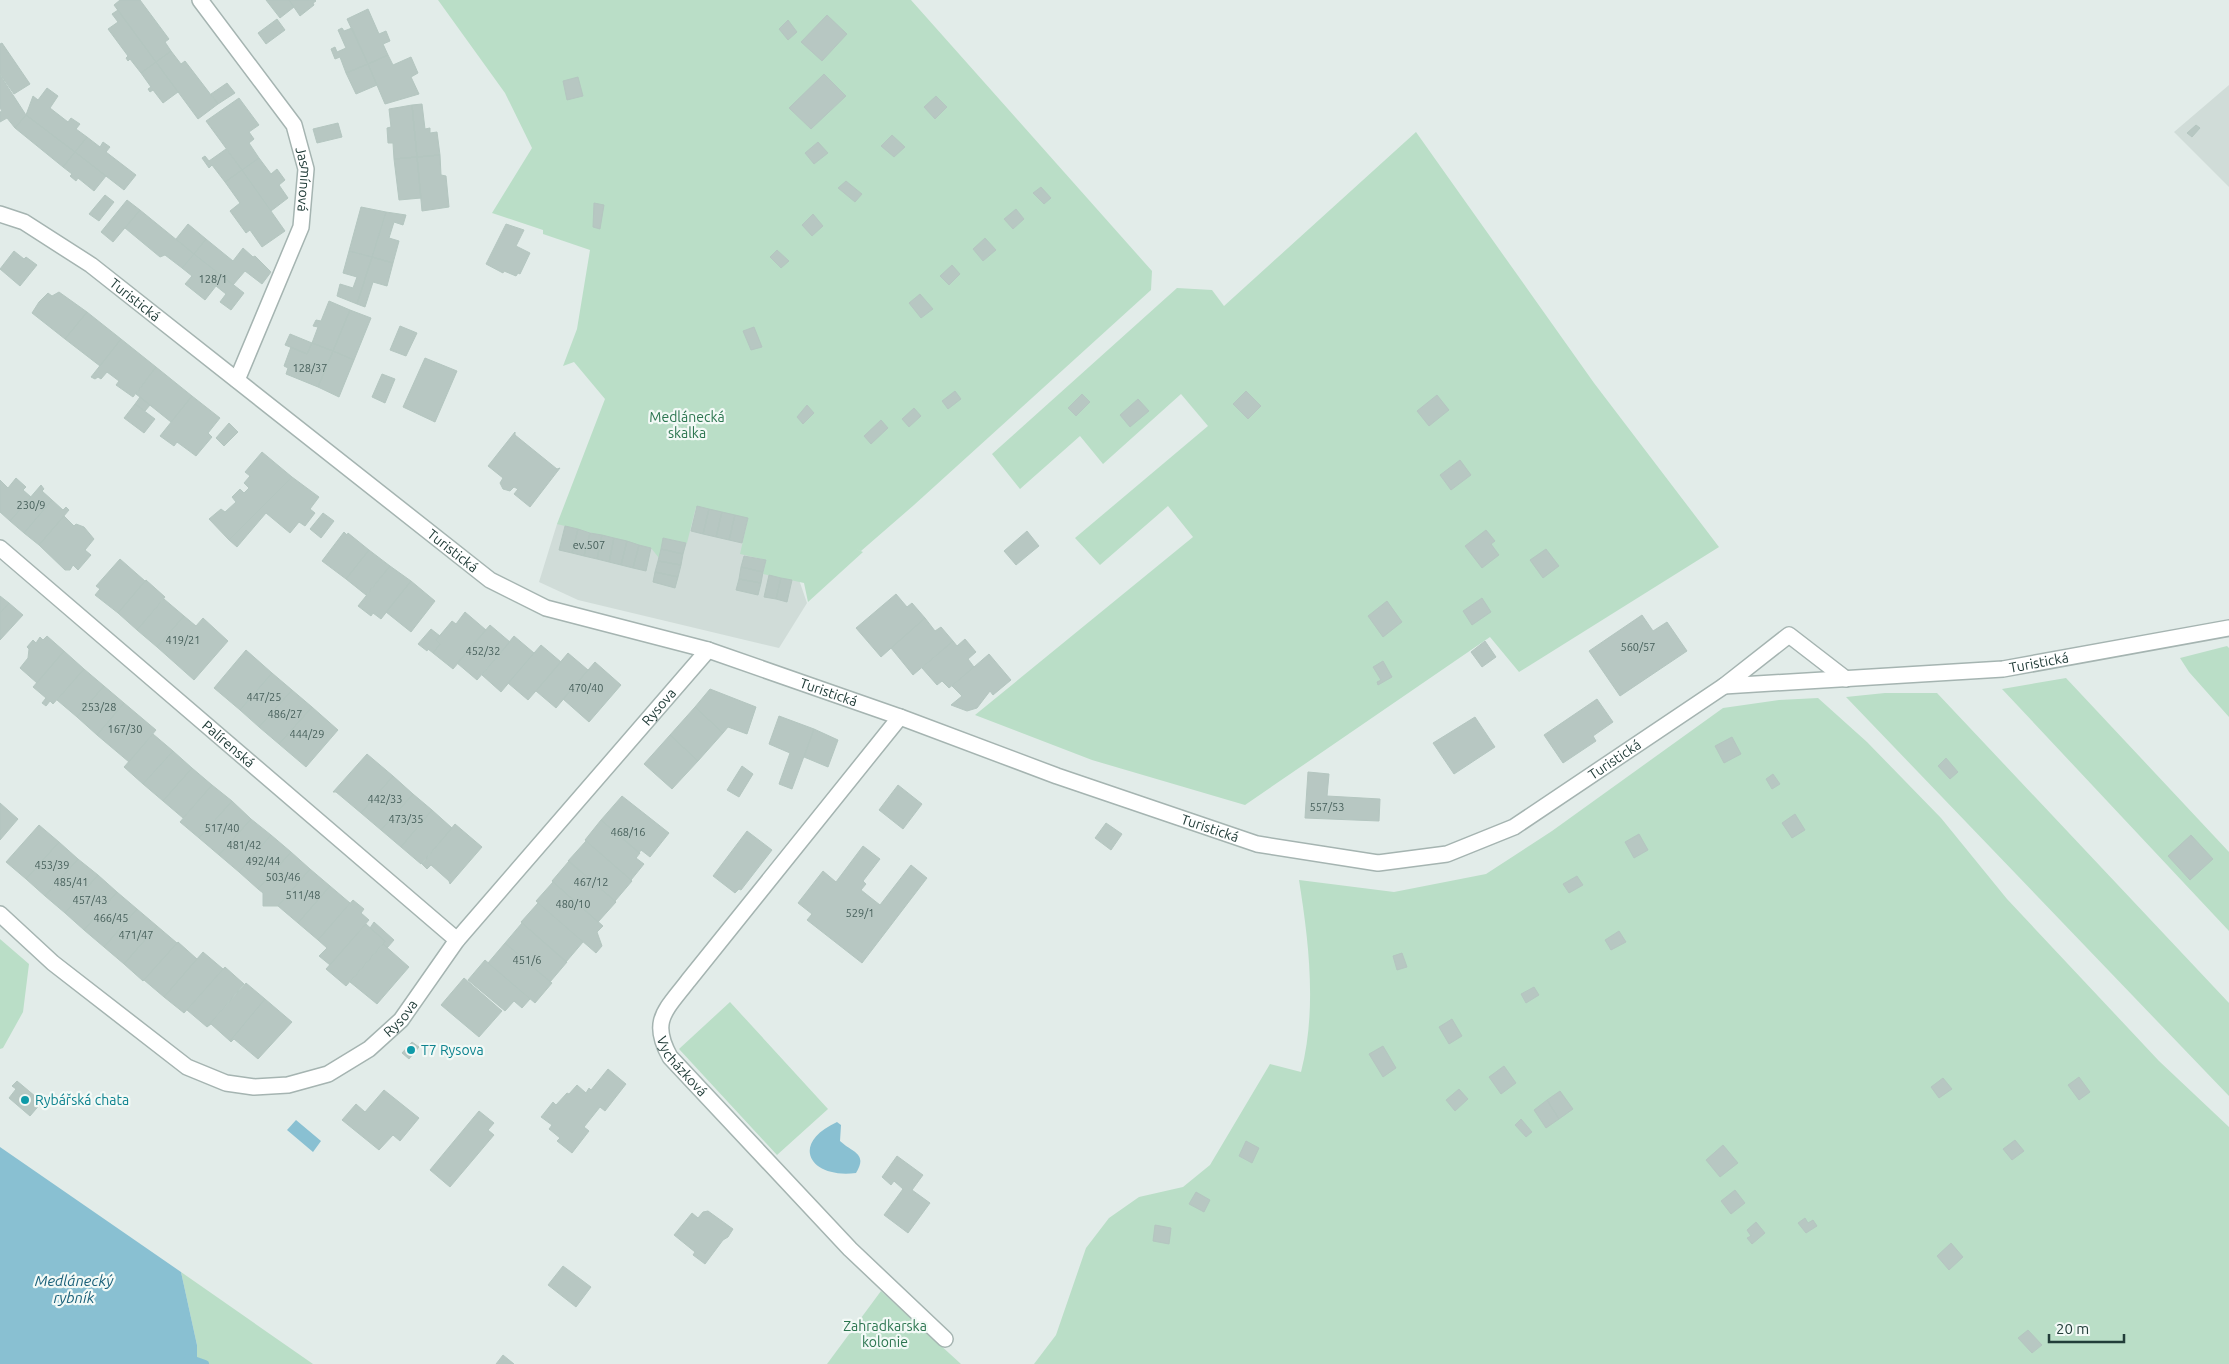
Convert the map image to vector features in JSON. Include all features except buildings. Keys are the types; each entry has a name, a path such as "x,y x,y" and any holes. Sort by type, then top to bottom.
{"street":[{"name":"Jasmínová","path":"200,0 294,125 306,169 301,227 237,380"},
{"name":"Turistická","path":"0,214 24,222 91,266 490,580 546,608 708,650 900,717 1057,776 1257,844 1378,863 1447,854 1514,827 1724,686 1789,635 1846,679"},
{"name":"Palírenská","path":"0,548 457,940"},
{"name":"Turistická","path":"1724,686 2003,669 2229,628"},
{"name":"Rysova","path":"0,914 53,963 187,1066 226,1083 254,1087 288,1085 328,1074 369,1049 401,1020 457,940 708,650"},
{"name":"Vycházková","path":"900,717 706,958 671,1004 659,1029 661,1041 670,1058 850,1249 945,1339"}],"shaded area":[{"path":"2229,85 2229,187 2174,132"},
{"path":"696,497 751,514 797,574 807,603 779,648 578,600 539,582 557,524"}],"green space":[{"name":"Medlánecká skalka","path":"438,0 911,0 1152,271 1151,290 914,505 861,551 856,549 863,552 808,602 804,583 763,574 766,560 740,554 748,519 696,507 687,543 664,538 659,558 651,548 557,524 605,399 574,362 563,366 577,329 590,250 543,234 543,230 492,213 532,148 505,93"},
{"path":"1416,132 1594,383 1719,547 1519,672 1490,637 1245,805 1092,760 975,715 1193,537 1168,506 1100,565 1075,538 1208,426 1181,394 1103,464 1080,436 1020,489 992,454 1177,288 1212,290 1224,306"},
{"path":"2227,646 2229,648 2229,717 2189,672 2180,658"},
{"path":"2066,678 2229,852 2229,931 2002,689"},
{"path":"1885,693 1937,693 2229,1003 2229,1096 1846,697"},
{"path":"1818,698 1867,742 1941,818 2007,899 2159,1061 2229,1127 2229,1364 1034,1364 1056,1335 1086,1248 1109,1218 1139,1197 1183,1187 1210,1165 1270,1064 1301,1072 1309,1025 1310,976 1299,880 1394,892 1486,874 1552,831 1723,708 1779,700"},
{"path":"0,939 29,964 23,1012 3,1048 0,1049"},
{"path":"730,1002 828,1109 777,1155 679,1049"},
{"path":"181,1272 313,1364 197,1364 197,1345"},
{"name":"Zahradkarska kolonie","path":"881,1291 961,1364 827,1364"}],"water":[{"path":"296,1120 321,1141 313,1152 287,1130"},
{"path":"837,1122 841,1125 840,1141 860,1157 856,1173 827,1171 817,1165 811,1158 810,1149 813,1140 822,1131"},
{"name":"Medlánecký rybník","path":"0,1147 181,1272 197,1345 197,1364 0,1364"}],"waterway":[{"path":"188,1358 205,1364"}],"place":[{"name":"T7 Rysova","path":"411,1050"},
{"name":"Rybářská chata","path":"25,1100"}]}
